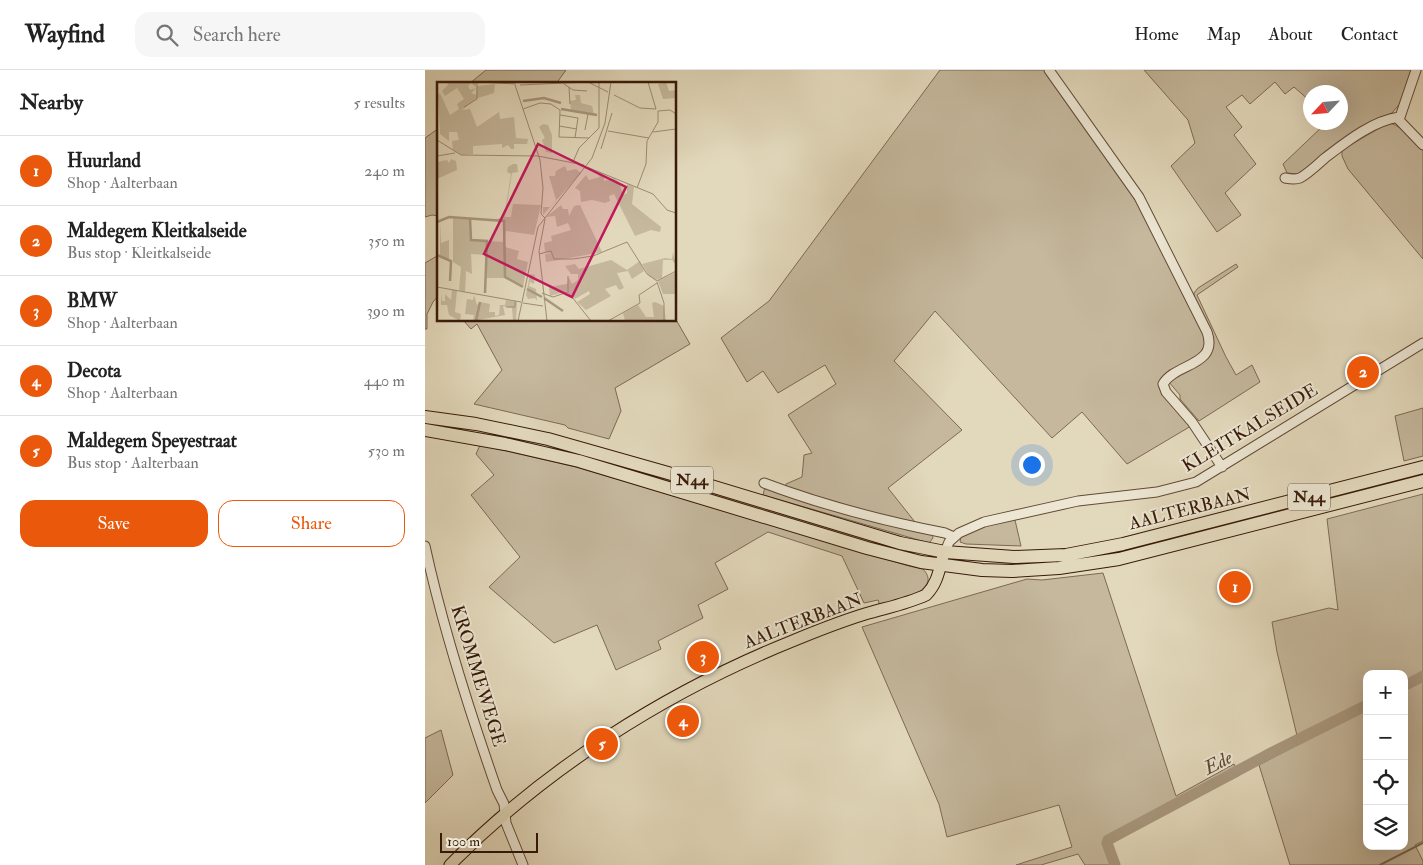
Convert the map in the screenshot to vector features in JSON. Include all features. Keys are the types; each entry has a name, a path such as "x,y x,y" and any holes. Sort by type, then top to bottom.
{"highway":[{"name":"N44","path":"425,417 492,427 548,439 668,473 943,559"},
{"name":"N44","path":"425,430 505,444 579,460 867,548 921,562 943,559"},
{"name":"AALTERBAAN","path":"943,559 1051,556 1088,551 1194,527 1423,467"},
{"name":"AALTERBAAN","path":"943,559 1012,571 1083,566 1197,540 1423,481"}],"main road":[{"name":"AALTERBAAN","path":"450,865 505,814 596,745 685,692 790,642 862,615 926,595 937,579 943,559"}],"street":[{"path":"1049,70 1139,197 1207,332 1210,341 1210,347 1207,352 1201,358 1168,378 1163,384 1166,392 1192,422 1222,467"},
{"path":"1416,70 1399,117 1401,123 1423,145"},
{"path":"1285,178 1294,179 1301,177 1332,152 1361,134 1384,121 1399,117"},
{"name":"KLEITKALSEIDE","path":"953,537 983,522 1085,500 1157,492 1185,486 1205,478 1423,343"},
{"path":"764,483 881,519 945,533 953,537 949,542 943,559"},
{"name":"KROMMEWEGE","path":"425,548 460,681 497,790 504,804 506,823 523,865"}],"shaded area":[{"path":"486,70 566,70 557,82 471,82"},
{"path":"940,70 1046,70 1129,185 1205,334 1205,350 1165,376 1159,385 1191,426 1127,464 1082,412 1052,438 935,311 894,361 962,430 888,488 915,522 914,529 932,533 933,538 929,543 763,495 765,487 784,492 786,484 802,477 804,455 812,453 788,415 836,384 825,365 778,393 763,371 747,382 721,338 769,301"},
{"path":"1144,70 1411,70 1403,100 1392,113 1382,117 1328,151 1299,174 1287,173 1283,164 1319,130 1348,130 1348,85 1303,85 1303,95 1294,87 1285,94 1275,82 1250,104 1242,95 1226,107 1242,127 1234,135 1256,164 1225,193 1241,215 1217,232 1171,166 1195,143 1188,120"},
{"path":"1388,123 1402,130 1423,150 1423,259 1348,169 1342,156 1342,150"},
{"path":"437,129 437,216 425,217 425,138"},
{"path":"437,256 437,297 427,314 427,329 425,329 425,263"},
{"path":"1236,264 1238,267 1197,295 1236,375 1252,365 1260,382 1199,421 1180,399 1180,395 1168,381 1213,349 1211,334 1197,307 1194,293 1198,288"},
{"path":"676,320 690,344 615,388 621,411 609,439 568,428 565,425 474,404 502,370 477,324 471,329 464,321"},
{"path":"1423,408 1423,456 1404,461 1395,416"},
{"path":"480,445 576,467 923,569 928,577 927,584 915,594 896,602 880,606 878,600 864,603 842,556 768,532 715,563 728,589 698,605 703,618 658,641 661,649 616,670 597,625 554,643 489,587 520,557 471,495 494,475 476,454"},
{"path":"1423,494 1423,841 1415,845 1423,865 1290,865 1259,765 1299,744 1277,652 1272,622 1329,608 1338,610 1327,519"},
{"path":"1015,520 1021,546 966,544 960,542 964,534 993,523"},
{"path":"1103,573 1176,796 1234,764 1240,775 1111,842 1119,865 1085,865 1078,854 1041,865 1016,865 1072,847 1059,805 947,837 939,804 862,627 1027,579 1042,580"},
{"path":"441,730 453,775 425,803 425,738"}],"waterway":[{"name":"Ede","path":"1408,684 1423,676"},
{"name":"Ede","path":"1115,865 1107,843 1108,840 1267,755 1363,707"},
{"path":"1380,865 1423,843"}],"place":[{"name":"Maldegem Kleitkalseide","path":"1363,372"},
{"name":"Huurland","path":"1235,587"},
{"name":"BMW","path":"703,657"},
{"name":"Decota","path":"683,721"},
{"name":"Maldegem Speyestraat","path":"602,744"}]}
